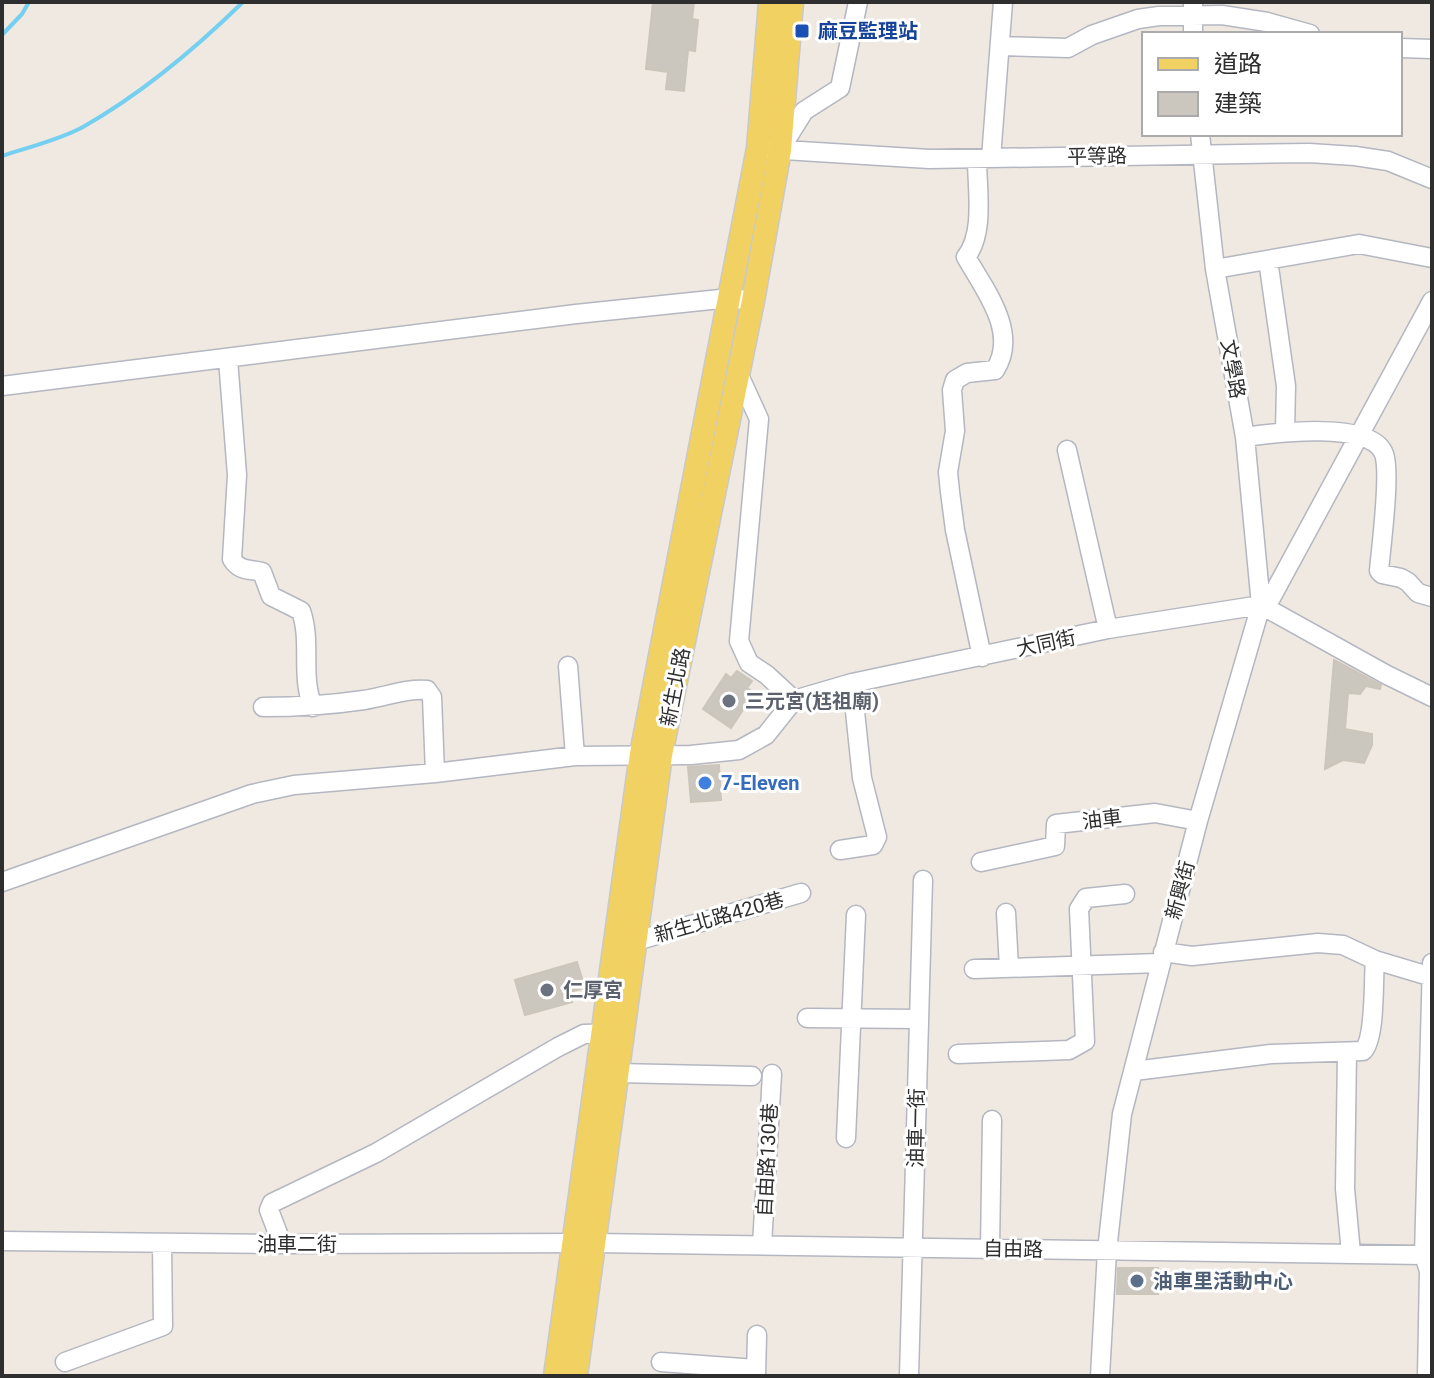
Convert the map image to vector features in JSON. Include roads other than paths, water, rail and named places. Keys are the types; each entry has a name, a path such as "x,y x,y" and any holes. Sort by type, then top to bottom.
{"main road":[{"name":"新生北路","path":"769,149 770,2"},
{"name":"新生北路","path":"576,1376 583,1243 651,754 742,299 792,2"},
{"name":"新生北路","path":"555,1376 617,1073 612,1033 636,941 651,754 738,373 742,299"}],"street":[{"path":"769,149 804,111 840,88 858,2"},
{"path":"982,657 955,530 948,472 955,431 952,390 955,380 967,373 995,370 1002,358 1004,345 991,298 966,257 974,247 979,229 977,218 1003,2"},
{"path":"1000,46 1068,48 1092,35 1138,19 1192,8 1303,32"},
{"path":"1192,8 1193,32"},
{"path":"1402,48 1432,49"},
{"name":"文學路","path":"1200,136 1215,269 1245,437 1261,605"},
{"name":"平等路","path":"769,149 984,159 1309,153 1388,161 1432,179"},
{"path":"1215,269 1359,244 1432,258"},
{"path":"1268,260 1286,386 1285,431"},
{"path":"2,386 576,314 742,299"},
{"name":"新興街","path":"1100,1376 1107,1251 1122,1114 1198,821 1261,605 1271,598 1432,301"},
{"path":"228,359 237,475 232,559 236,566 244,570 262,572 271,596 301,611 307,629 308,695 313,707"},
{"path":"2,882 252,794 294,785 435,773 575,756 739,750 766,735 794,700 749,663 739,641 759,419 738,373"},
{"path":"1245,437 1285,431 1359,434 1381,448 1385,456 1379,571 1408,582 1418,593 1432,597"},
{"path":"1067,450 1108,629"},
{"path":"1261,605 1432,697"},
{"name":"大同街","path":"794,700 852,683 1108,629 1261,605"},
{"path":"568,666 575,756"},
{"path":"840,850 873,845 877,837 862,778 852,683"},
{"path":"263,707 313,707 416,689 427,690 432,697 435,773"},
{"name":"油車","path":"981,862 1055,846 1056,824 1155,813 1198,821"},
{"name":"油車一街","path":"909,1376 923,880"},
{"name":"新生北路420巷","path":"636,941 801,893"},
{"path":"958,1054 1069,1050 1085,1041 1079,909 1086,898 1125,894"},
{"path":"1006,913 1009,968"},
{"path":"846,1138 856,915"},
{"path":"974,969 1084,967 1318,943 1343,945 1375,960 1432,977"},
{"path":"1134,1071 1271,1054 1363,1051 1367,1047 1375,960"},
{"path":"1427,1376 1432,963"},
{"path":"807,1018 919,1019"},
{"path":"282,1244 269,1210 272,1203 376,1153 584,1034 612,1033"},
{"path":"1347,1052 1345,1189 1351,1253"},
{"path":"617,1073 752,1076"},
{"name":"自由路130巷","path":"762,1245 772,1074"},
{"path":"990,1249 992,1120"},
{"name":"油車二街","path":"2,1241 583,1243"},
{"path":"65,1362 163,1326 162,1243"},
{"name":"自由路","path":"583,1243 1428,1253"},
{"path":"661,1362 756,1373 757,1335"}],"waterway":[{"path":"2,35 29,2"},
{"path":"2,156 64,136 105,114 167,69 243,2"}],"place":[{"name":"麻豆監理站","path":"802,31"},
{"name":"三元宮(尪祖廟)","path":"729,701"},
{"name":"7-Eleven","path":"705,783"},
{"name":"仁厚宮","path":"547,990"},
{"name":"油車里活動中心","path":"1137,1281"}]}
